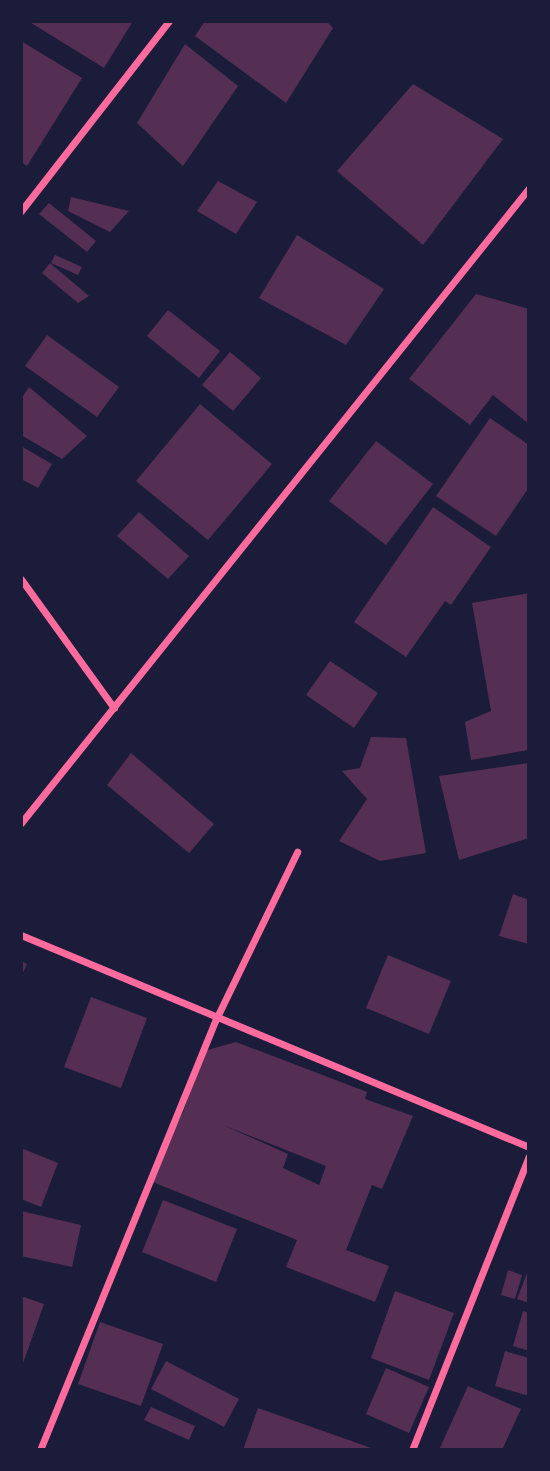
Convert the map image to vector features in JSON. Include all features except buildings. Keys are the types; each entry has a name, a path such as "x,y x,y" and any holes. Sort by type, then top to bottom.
{"street":[{"path":"21,211 169,21"},
{"path":"21,822 529,188"},
{"path":"21,579 114,708"},
{"path":"40,1450 216,1019 297,852"},
{"path":"21,935 216,1019 529,1147"},
{"path":"412,1450 529,1156"}]}
